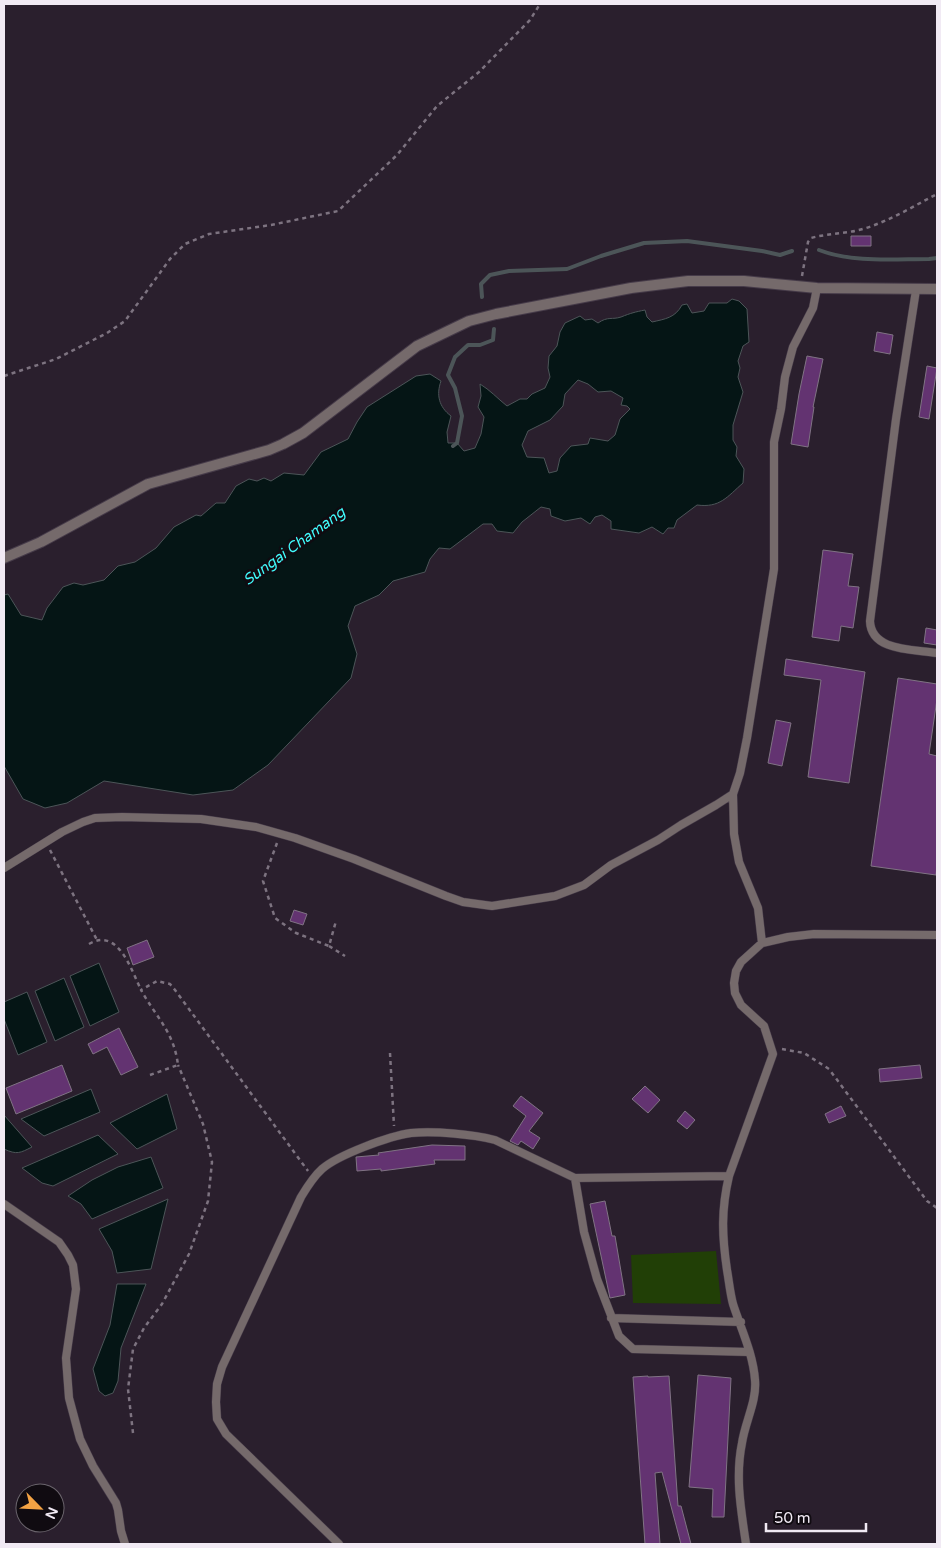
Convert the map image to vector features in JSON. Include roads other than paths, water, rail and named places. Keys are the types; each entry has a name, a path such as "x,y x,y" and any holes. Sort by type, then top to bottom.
{"street":[{"path":"4,558 41,542 148,484 269,450 283,444 303,433 417,346 469,321 496,314 664,283 718,280 817,288 937,289"}],"lane":[{"path":"762,943 758,908 739,862 734,834 732,794 740,773 747,738 774,569 774,442 785,377 793,347 813,308 817,288"},
{"path":"916,290 896,419 870,622 873,635 883,643 937,653"},
{"path":"4,868 83,822 106,817 230,822 280,834 354,859 455,899 478,905 492,906 555,896 584,885 611,865 658,840 732,794"},
{"path":"746,1544 739,1487 739,1471 742,1441 754,1395 755,1382 741,1322 733,1304 723,1241 723,1211 729,1176 773,1054 764,1026 741,1005 735,993 736,971 741,962 762,943 788,938 814,934 937,935"},
{"path":"339,1544 226,1434 217,1419 217,1384 230,1348 301,1197 313,1178 326,1166 352,1152 394,1138 422,1133 482,1136 495,1140 575,1178 729,1176"},
{"path":"575,1178 584,1232 597,1279 619,1336 633,1349 749,1352"},
{"path":"4,1204 59,1242 73,1265 76,1290 66,1358 69,1398 80,1439 92,1466 112,1496 118,1510 125,1544"},
{"path":"611,1318 741,1322"}],"water":[{"path":"732,299 739,301 747,309 749,342 743,346 738,361 740,368 738,377 743,392 733,425 733,440 737,447 736,456 744,469 743,483 723,500 712,505 697,505 677,520 674,528 668,528 663,534 652,527 639,533 611,529 611,521 602,515 595,517 590,524 581,518 565,521 551,516 550,509 541,507 522,522 513,533 497,531 492,524 483,524 450,549 439,548 430,559 425,572 393,581 379,595 355,606 348,626 357,654 351,678 268,765 233,790 193,795 104,781 67,803 45,808 23,799 4,766 4,595 8,594 21,615 42,620 47,608 63,587 74,583 83,585 104,580 118,566 135,562 156,548 174,527 196,515 201,516 216,503 225,503 236,486 249,479 257,481 264,478 271,481 284,473 304,475 321,452 348,439 367,407 416,376 430,374 441,381 439,396 441,405 451,416 447,432 448,443 457,443 464,451 475,448 481,434 484,417 478,407 481,396 480,384 507,406 520,399 527,399 532,394 545,388 550,377 548,368 549,356 557,346 560,332 565,323 580,316 585,320 592,319 598,323 645,310 647,317 652,322 673,315 682,305 687,304 692,313 704,311 709,303 727,303","holes":["578,380 588,384 598,392 611,391 623,398 621,405 627,406 630,409 620,419 615,435 608,441 590,438 588,444 571,446 560,458 557,471 549,473 544,458 527,457 522,445 528,431 550,420 563,406 565,394"]},
{"path":"99,963 119,1012 90,1026 70,976"},
{"path":"64,978 84,1027 55,1041 35,991"},
{"path":"27,992 47,1042 18,1055 4,1019 4,1002"},
{"path":"91,1089 100,1112 44,1136 21,1119"},
{"path":"167,1094 177,1129 137,1149 110,1123"},
{"path":"4,1115 32,1147 18,1152 4,1149"},
{"path":"98,1135 118,1154 53,1186 42,1183 22,1168"},
{"path":"151,1157 163,1188 92,1219 81,1204 68,1196 92,1180 118,1167"},
{"path":"168,1199 151,1269 117,1273 112,1251 99,1229"},
{"path":"117,1284 146,1284 121,1348 118,1381 113,1393 105,1396 99,1391 93,1369 110,1325"}],"waterway":[{"name":"Sungai Chamang","path":"482,297 481,284 490,275 509,271 567,269 644,243 687,241 780,255 792,251"},
{"name":"Sungai Chamang","path":"819,250 859,259 937,258"},
{"name":"Sungai Chamang","path":"453,446 457,443 462,416 455,388 448,375 455,357 468,345 480,345 493,340 494,329"}]}
